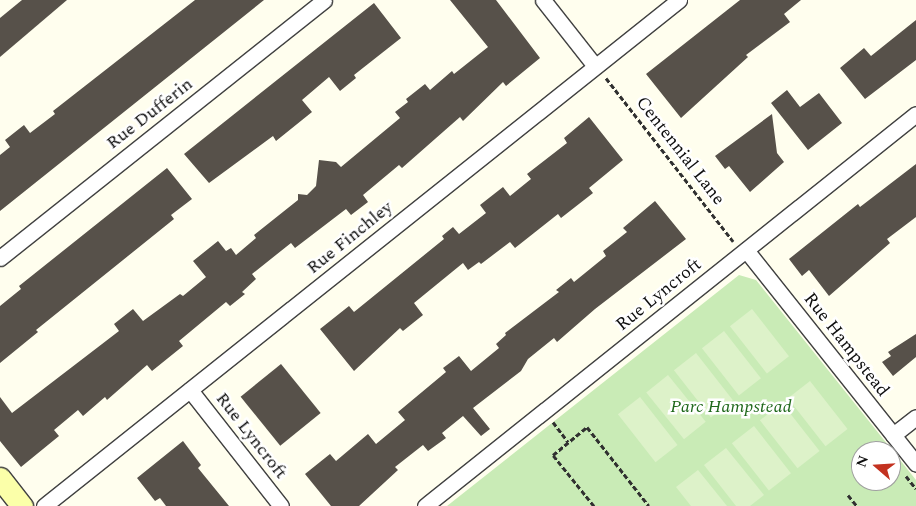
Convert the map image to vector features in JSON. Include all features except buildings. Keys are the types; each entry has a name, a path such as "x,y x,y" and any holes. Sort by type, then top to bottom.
{"main road":[{"path":"0,478 22,506"}],"street":[{"name":"Rue Dufferin","path":"0,258 324,0"},
{"path":"543,0 600,71"},
{"name":"Rue Finchley","path":"44,506 600,71 679,0"},
{"name":"Rue Lyncroft","path":"425,506 740,246 916,114"},
{"name":"Rue Hampstead","path":"740,246 916,464"},
{"name":"Rue Lyncroft","path":"190,390 281,506"},
{"path":"893,435 916,417"}],"path":[{"name":"Centennial Lane","path":"600,71 740,246"},
{"path":"551,420 568,442"},
{"path":"594,506 553,455 587,427 649,506"},
{"path":"848,495 857,506"}],"green space":[{"name":"Parc Hampstead","path":"739,275 756,280 885,441 851,441 851,491 901,491 901,461 916,480 916,506 447,506"},
{"path":"752,309 789,356 767,374 730,326"},
{"path":"724,331 761,378 739,396 702,348"},
{"path":"696,353 733,400 711,418 674,370"},
{"path":"668,375 706,422 684,439 646,393"},
{"path":"810,381 848,429 825,446 788,398"},
{"path":"640,397 678,445 655,462 618,414"},
{"path":"782,403 820,451 797,468 760,420"},
{"path":"754,426 791,473 769,491 732,443"},
{"path":"726,448 764,495 750,506 736,506 704,465"},
{"path":"698,470 727,506 691,506 676,487"}]}
